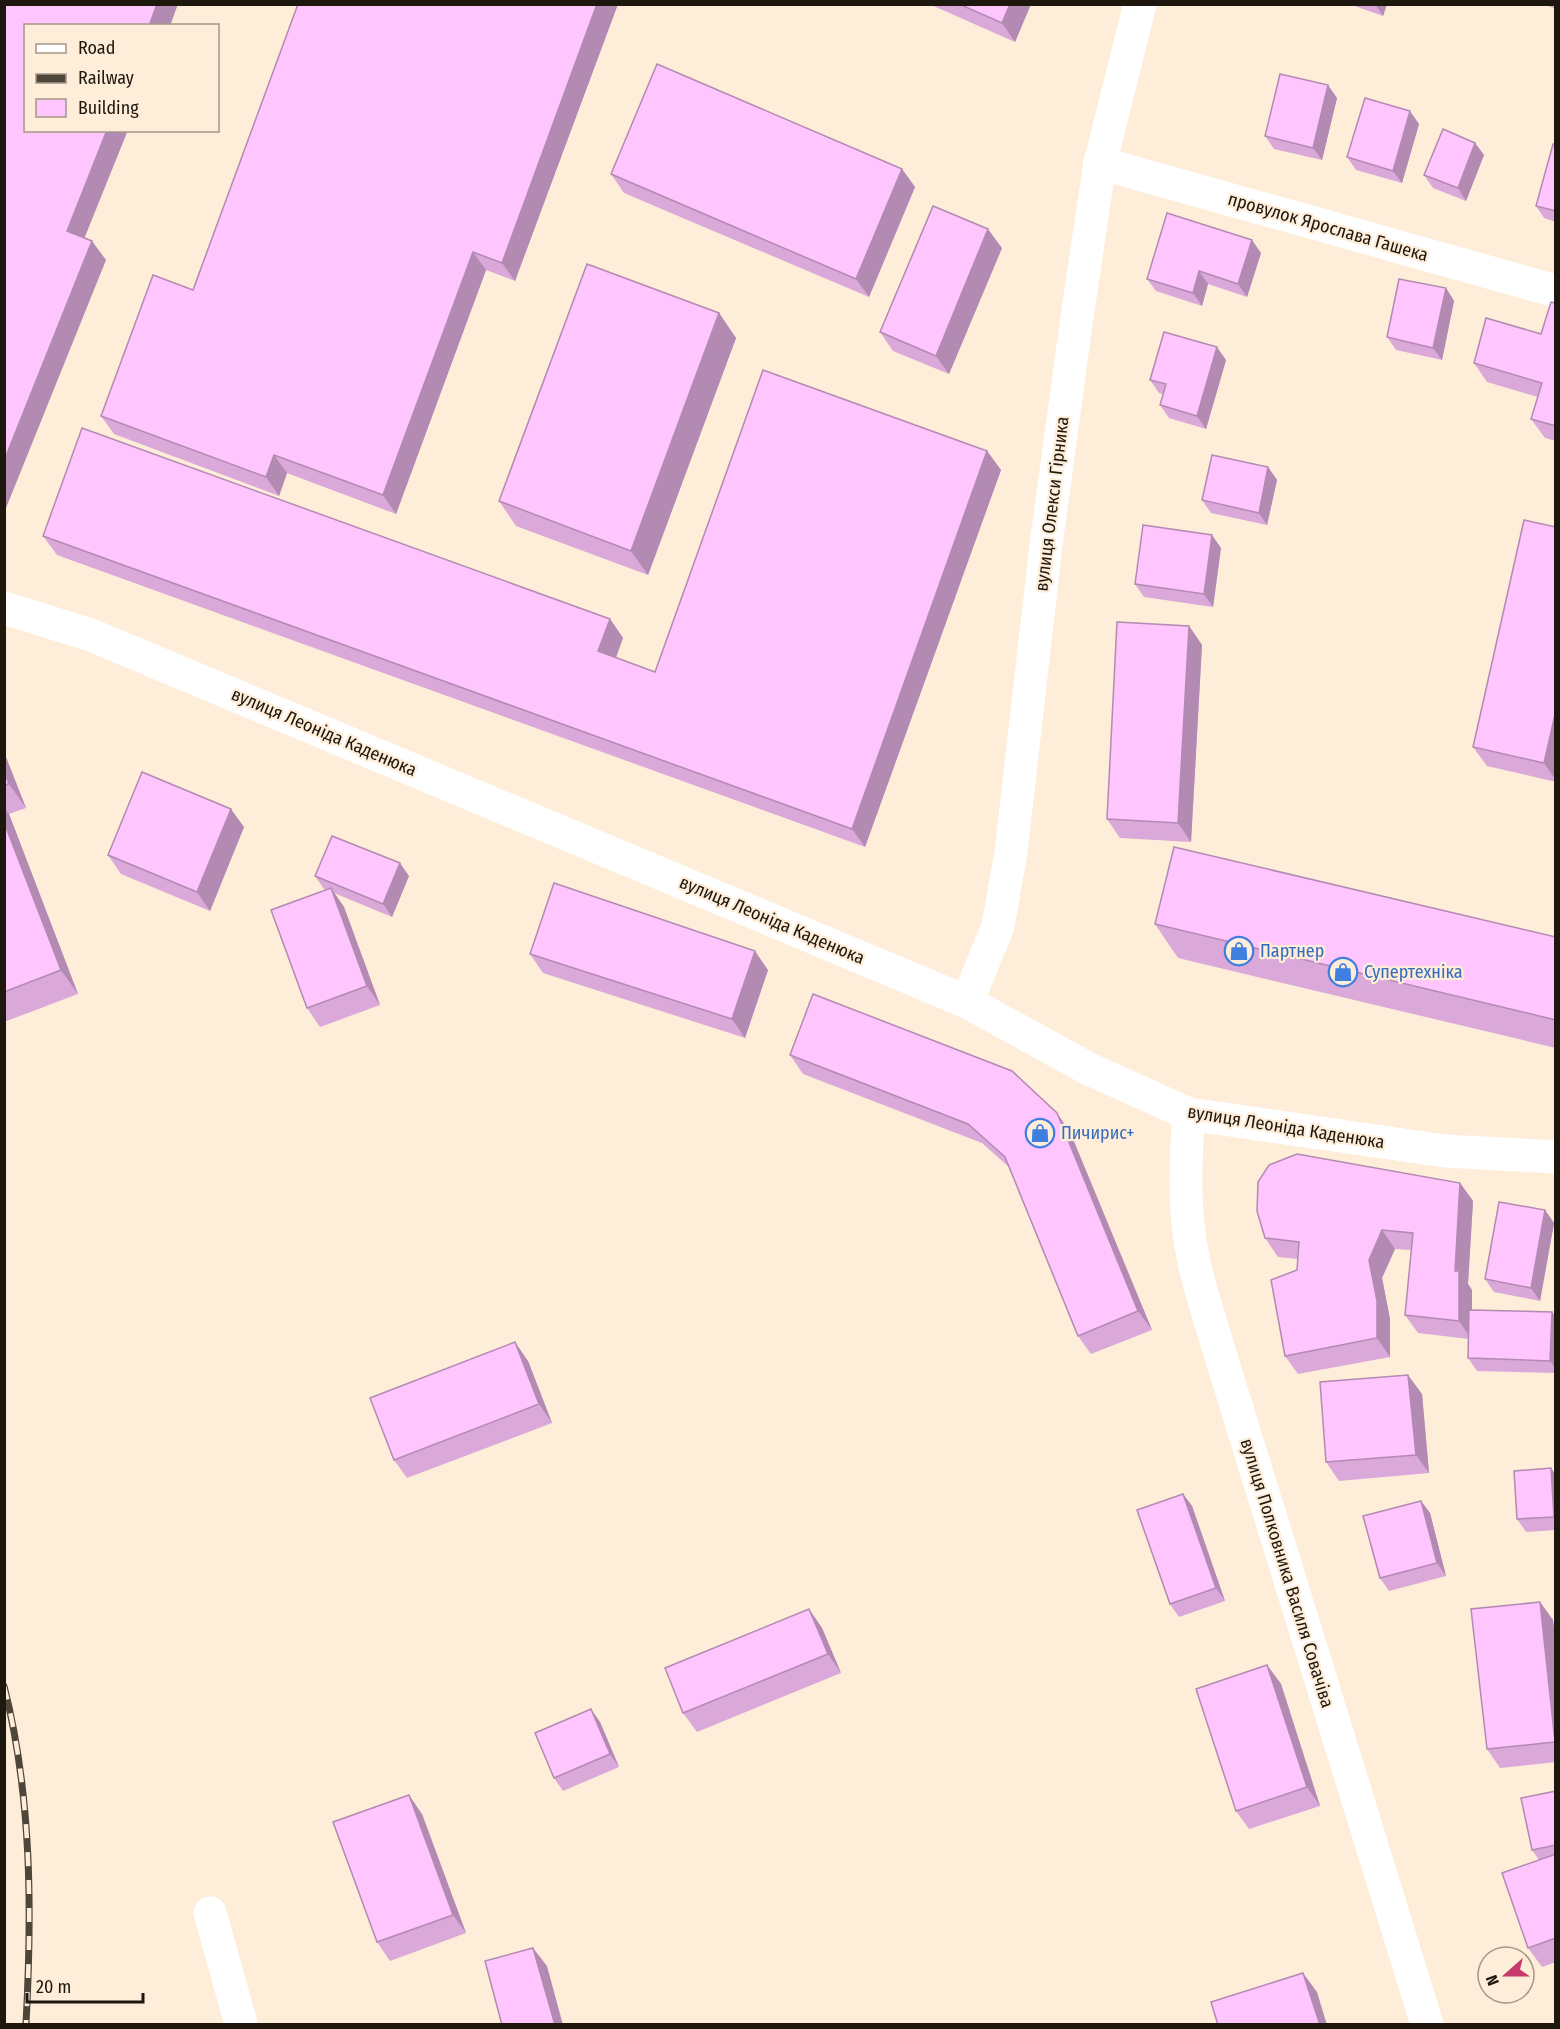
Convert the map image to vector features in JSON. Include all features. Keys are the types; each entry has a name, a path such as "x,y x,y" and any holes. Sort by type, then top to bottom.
{"street":[{"name":"вулиця Олекси Гірника","path":"967,1002 998,926 1011,852 1046,545 1100,163 1140,4"},
{"name":"провулок Ярослава Гашека","path":"1100,163 1556,291"},
{"name":"вулиця Леоніда Каденюка","path":"4,608 91,635 967,1002 1089,1069 1189,1114 1445,1151 1556,1157"},
{"name":"вулиця Полковника Василя Совачіва","path":"1189,1114 1186,1204 1193,1261 1427,2025"},
{"path":"210,1913 241,2025"}],"building":[{"path":"4,4 157,4 150,24 24,24 24,132 106,132 67,231 92,241 4,461"},
{"path":"298,4 597,4 502,263 473,252 383,495 274,455 266,477 101,416 153,275 193,290"},
{"path":"959,4 1010,4 1002,23"},
{"path":"657,64 902,169 856,279 611,174"},
{"path":"1280,74 1328,85 1313,148 1265,136"},
{"path":"1365,98 1410,111 1393,171 1347,157"},
{"path":"1443,129 1475,143 1458,188 1424,175"},
{"path":"1553,144 1556,144 1556,211 1536,206"},
{"path":"933,206 988,229 936,356 880,332"},
{"path":"1167,213 1252,240 1238,284 1199,271 1193,293 1147,279"},
{"path":"587,264 719,313 631,551 499,501"},
{"path":"1399,279 1446,288 1433,348 1387,337"},
{"path":"1551,302 1556,303 1556,426 1531,419 1542,383 1474,363 1486,318 1541,334"},
{"path":"1164,332 1217,347 1197,416 1160,405 1166,384 1150,380"},
{"path":"763,370 987,451 852,829 43,536 82,428 610,619 598,651 655,672"},
{"path":"1212,455 1268,467 1259,513 1202,500"},
{"path":"1524,520 1556,527 1556,710 1544,763 1473,747"},
{"path":"1143,525 1212,535 1204,594 1135,584"},
{"path":"1117,622 1189,626 1178,823 1107,819"},
{"path":"4,772 9,784 4,785"},
{"path":"142,772 231,809 197,892 108,855"},
{"path":"4,822 61,970 4,992"},
{"path":"332,836 400,863 383,904 315,876"},
{"path":"1174,847 1556,937 1556,1020 1155,924"},
{"path":"554,883 755,951 732,1019 530,954"},
{"path":"331,888 367,986 307,1008 271,910"},
{"path":"813,994 1012,1071 1057,1113 1138,1311 1078,1336 1005,1157 968,1124 790,1055"},
{"path":"1297,1154 1460,1183 1455,1271 1459,1271 1459,1321 1405,1315 1413,1233 1382,1230 1369,1260 1377,1301 1377,1338 1285,1356 1271,1280 1297,1270 1299,1242 1265,1238 1257,1211 1258,1182 1269,1165"},
{"path":"1499,1202 1545,1210 1531,1288 1485,1279"},
{"path":"1469,1310 1552,1312 1550,1361 1468,1358"},
{"path":"515,1342 539,1404 394,1460 370,1398"},
{"path":"1408,1375 1416,1455 1326,1462 1320,1382"},
{"path":"1551,1468 1554,1517 1517,1519 1514,1471"},
{"path":"1183,1494 1216,1588 1170,1604 1137,1510"},
{"path":"1421,1501 1437,1563 1380,1578 1363,1516"},
{"path":"1540,1602 1555,1742 1487,1749 1471,1609"},
{"path":"809,1609 828,1654 683,1713 665,1668"},
{"path":"1267,1665 1307,1787 1236,1811 1196,1689"},
{"path":"591,1709 610,1754 554,1778 535,1733"},
{"path":"1556,1791 1556,1845 1532,1850 1521,1798"},
{"path":"409,1795 453,1915 377,1942 333,1822"},
{"path":"1556,1854 1556,1938 1536,1945 1527,1945 1502,1873"},
{"path":"533,1948 555,2025 502,2025 485,1961"},
{"path":"1303,1973 1320,2025 1218,2025 1211,2002"}],"railway":[{"path":"4,1686 20,1769 28,1854 29,1939 26,2024"}],"place":[{"name":"Партнер","path":"1239,951"},
{"name":"Супертехніка","path":"1343,972"},
{"name":"Пичирис+","path":"1040,1133"}]}
